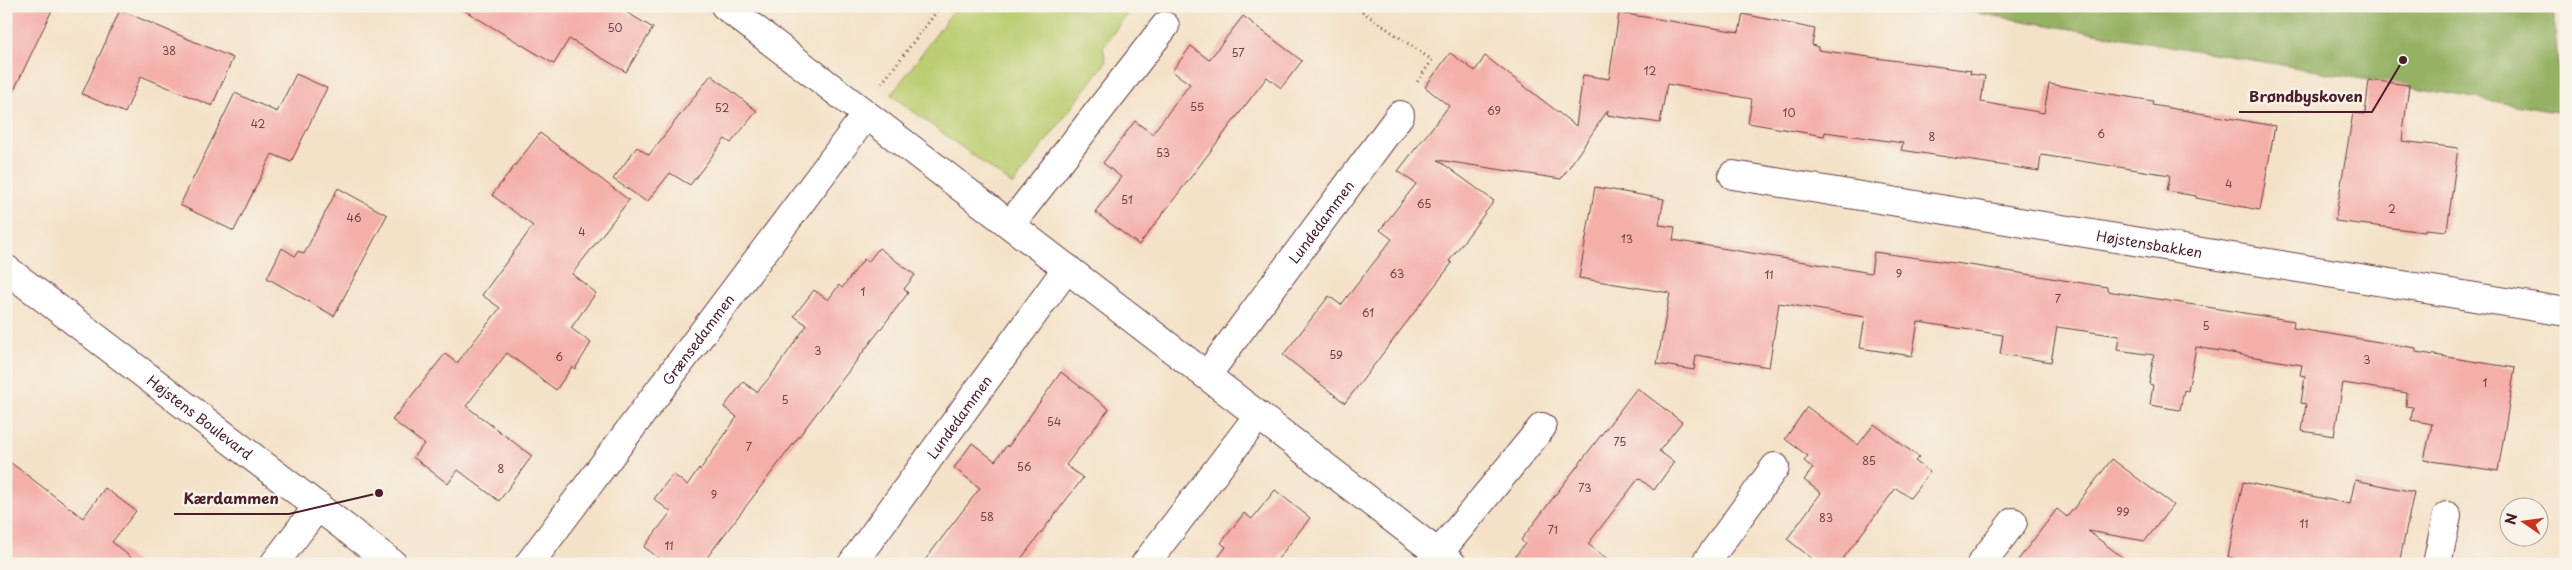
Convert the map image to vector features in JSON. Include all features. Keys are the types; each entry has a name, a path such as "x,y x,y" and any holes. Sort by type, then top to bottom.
{"street":[{"path":"725,6 1207,375 1440,560 1542,427"},
{"path":"1010,225 1164,26"},
{"name":"Grænsedammen","path":"529,564 866,115"},
{"name":"Lundedammen","path":"1207,375 1400,115"},
{"name":"Højstensbakken","path":"1733,174 2566,312"},
{"name":"Lundedammen","path":"852,564 1067,268"},
{"name":"Højstens Boulevard","path":"6,269 393,564"},
{"path":"1145,564 1258,416"},
{"path":"1705,564 1775,467"},
{"path":"274,564 318,506"},
{"path":"2437,564 2447,516"},
{"path":"1981,564 2013,522"}],"path":[{"path":"866,115 884,79 941,6"},
{"path":"1354,6 1432,60 1400,115"}],"green space":[{"path":"957,6 1131,8 1103,47 1106,62 1013,185 891,95"},
{"path":"1936,6 2553,6 2562,113"}],"building":[{"path":"6,6 54,6 6,107"},
{"path":"457,6 616,6 653,28 626,72 569,39 554,64"},
{"path":"120,10 233,58 212,106 141,76 125,113 82,94"},
{"path":"1619,13 1739,32 1743,14 1815,29 1812,45 1818,47 1818,50 1971,71 1970,74 1985,76 1981,102 2044,113 2049,84 2153,101 2152,105 2275,126 2260,210 2167,191 2170,175 2041,155 2039,171 1901,150 1903,143 1825,132 1824,136 1748,123 1752,99 1667,84 1660,123 1607,115 1608,110 1561,179 1438,160 1494,201 1449,261 1452,263 1345,403 1283,355 1329,296 1341,305 1392,239 1380,230 1416,184 1398,171 1449,106 1425,87 1450,53 1475,71 1485,56 1576,126 1583,75 1609,79"},
{"path":"1243,16 1302,61 1281,88 1267,77 1139,245 1095,212 1121,177 1103,163 1135,121 1152,134 1190,84 1172,71 1191,46 1209,60"},
{"path":"296,74 327,88 291,162 272,154 234,231 180,205 235,93 277,112"},
{"path":"711,75 757,111 731,143 725,139 690,185 670,173 647,202 613,179 637,147 649,155"},
{"path":"2369,80 2409,85 2402,141 2458,148 2447,231 2425,229 2425,232 2335,221 2353,113 2365,114"},
{"path":"540,133 629,200 572,274 596,293 571,328 591,343 575,369 572,367 556,390 507,353 466,406 532,456 499,501 458,470 448,484 413,457 424,444 392,420 445,354 457,363 500,308 482,295 533,226 492,195"},
{"path":"1595,187 1664,199 1659,225 1675,227 1673,240 1871,273 1874,252 1976,266 2107,287 2107,291 2294,321 2293,328 2416,348 2416,352 2515,368 2498,471 2424,460 2432,424 2411,420 2413,407 2406,406 2407,393 2343,383 2334,436 2302,431 2306,404 2301,403 2305,376 2300,375 2302,365 2196,347 2188,391 2184,390 2180,410 2150,405 2153,385 2149,384 2154,355 2117,350 2119,336 2057,327 2051,362 2000,354 2003,335 1918,322 1912,356 1860,348 1865,317 1779,303 1769,367 1696,355 1694,370 1657,364 1670,293 1579,278"},
{"path":"338,188 387,215 334,316 267,278 282,248 295,256 298,251 304,254"},
{"path":"879,248 915,275 904,289 908,293 702,564 667,564 644,547 671,512 654,499 673,474 687,485 699,468 700,470 737,417 724,407 743,382 757,392 770,377 807,325 794,316 814,290 828,300 839,285 842,288 864,259 868,262"},
{"path":"1061,372 1109,409 1066,465 1083,478 1017,564 922,564 980,488 954,468 972,443 995,461 1007,445 1008,447"},
{"path":"1637,388 1682,422 1659,451 1674,462 1654,490 1639,478 1588,544 1614,564 1509,564 1525,544 1521,540"},
{"path":"1807,407 1858,445 1874,424 1919,457 1915,461 1930,472 1910,498 1896,488 1839,564 1819,564 1787,539 1821,493 1804,480 1813,468 1804,461 1808,456 1785,439"},
{"path":"6,459 83,518 105,488 136,511 112,542 139,564 6,564"},
{"path":"2112,459 2173,505 2145,541 2088,531 2131,564 2015,564 2057,509 2067,517"},
{"path":"2355,480 2414,492 2399,564 2261,564 2228,557 2243,482 2350,504"},
{"path":"1275,490 1310,518 1274,564 1213,564 1226,547 1221,543 1244,513 1252,519"}],"place":[{"name":"Brøndbyskoven","path":"2403,60"},
{"name":"Kærdammen","path":"379,493"}]}
